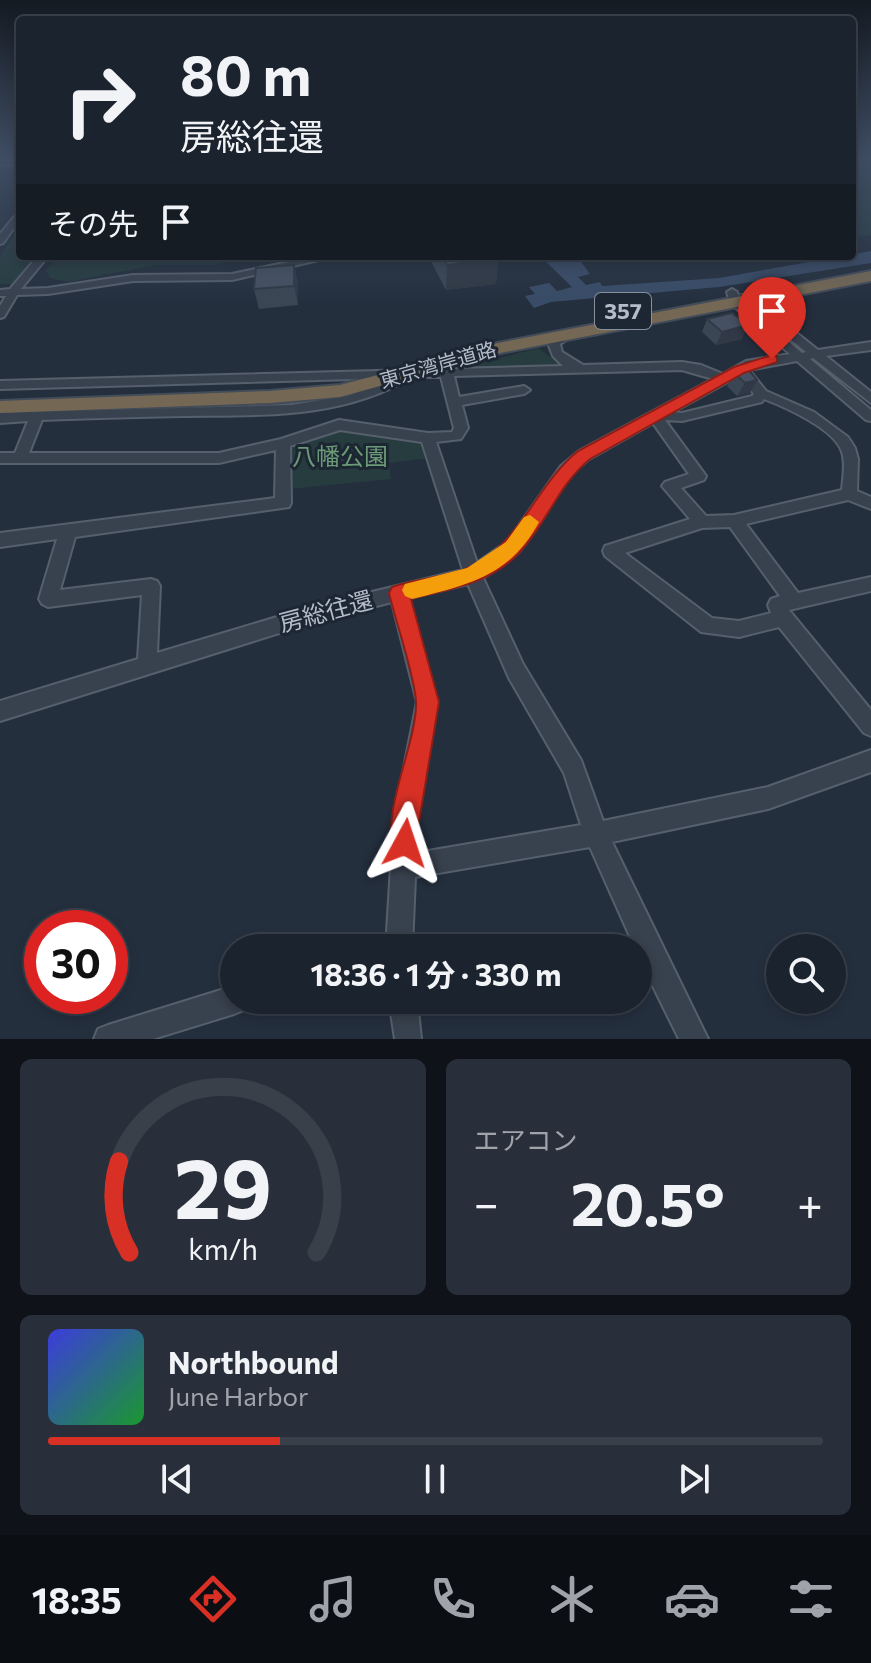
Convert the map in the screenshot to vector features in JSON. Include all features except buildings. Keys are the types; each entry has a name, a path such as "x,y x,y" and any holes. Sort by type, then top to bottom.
{"highway":[{"name":"東京湾岸道路","path":"0,407 407,375 474,354 871,268"},
{"name":"東京湾岸道路","path":"0,397 319,384 379,374 478,343 552,325 871,276"}],"street":[{"path":"0,241 16,219"},
{"path":"0,315 21,280 39,260"},
{"path":"0,293 48,291 123,279 232,277 312,260"},
{"path":"738,297 807,354 871,399"},
{"path":"568,334 554,343 556,353 562,360 582,369"},
{"name":"房総往還","path":"0,711 314,614 473,575 513,547 566,470 584,455 741,368 762,361 871,346"},
{"path":"807,354 871,417"},
{"path":"379,374 689,366 722,378"},
{"path":"741,368 761,394 789,404 843,440 850,459 849,494"},
{"path":"0,458 205,459 283,443 339,425 428,438 449,437 459,432 447,374"},
{"path":"0,418 309,407 367,394 392,385 407,375"},
{"path":"0,385 319,384"},
{"path":"454,402 524,390"},
{"path":"656,415 682,417 750,401 761,394"},
{"path":"656,415 699,476 670,486 702,522"},
{"path":"20,458 37,416"},
{"path":"428,438 473,575 516,671 573,768 596,834 652,957 694,1039"},
{"path":"0,540 283,503 283,443"},
{"path":"783,618 739,629 708,626 611,551 702,522 734,521 849,494 871,503"},
{"path":"734,521 793,600"},
{"path":"68,531 48,599 151,586 147,667"},
{"path":"871,584 777,605 783,618 871,726"},
{"path":"399,593 427,702 406,818 400,934"},
{"path":"404,867 596,834 768,798 871,761"},
{"path":"108,1039 157,1031 220,1006"},
{"path":"405,1014 408,1036"}],"green space":[{"path":"856,206 871,206 871,235 856,237"},
{"path":"16,233 16,260 33,260 12,284 0,284 0,256"},
{"path":"56,260 235,260 216,265 156,265 68,282 50,278 46,270"},
{"path":"538,348 561,365 473,369 471,366"},
{"name":"八幡公園","path":"338,429 425,439 428,458 389,463 391,479 290,489 290,445"}],"water":[{"path":"871,251 871,263 719,287 551,302 534,308 525,296 535,294 529,287 549,283 557,291 572,287 544,260 580,260 590,274 578,277 586,285 600,282 602,286 719,278 820,260 856,260 856,254"}],"slow traffic":[{"path":"412,590 473,575 513,547 530,522"}],"route":[{"path":"405,843 406,818 427,702 399,593 473,575 492,564 513,547 566,470 584,455 739,370 772,359"}]}
